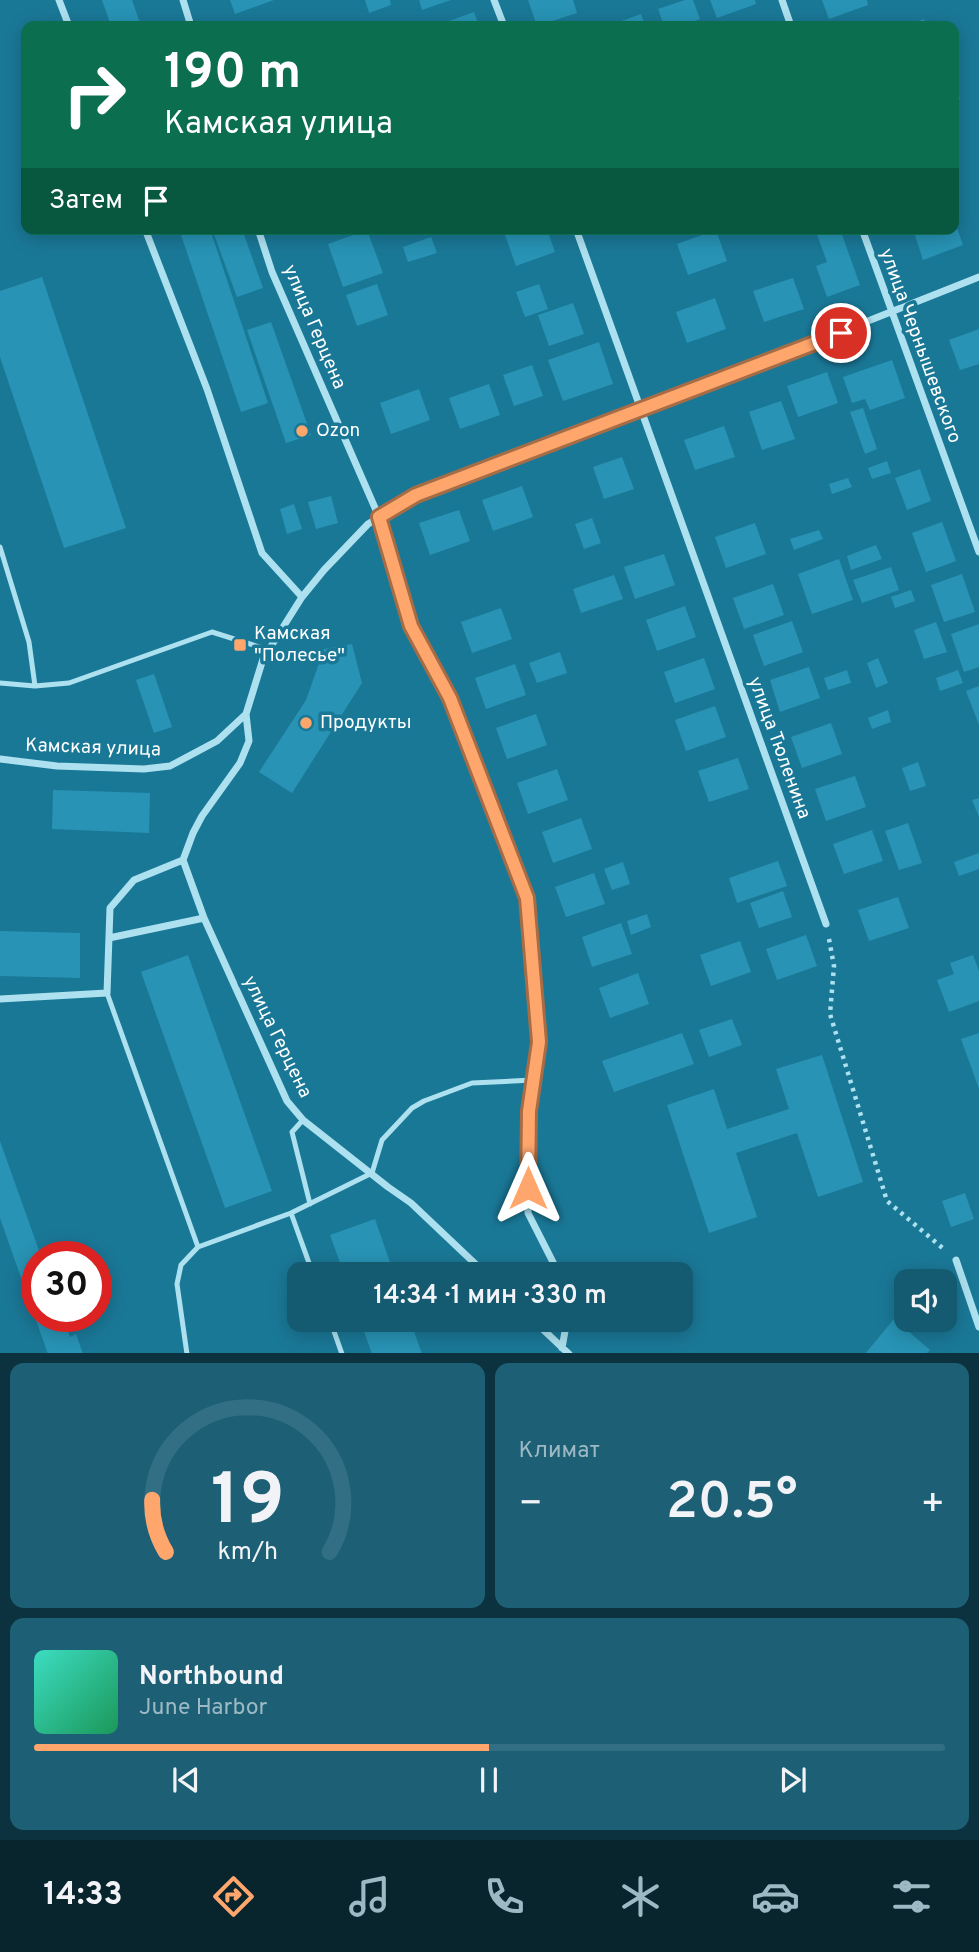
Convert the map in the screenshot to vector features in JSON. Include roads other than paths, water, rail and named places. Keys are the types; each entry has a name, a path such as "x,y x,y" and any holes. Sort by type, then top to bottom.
{"street":[{"path":"59,0 67,21"},
{"path":"183,0 189,21"},
{"path":"494,0 502,21"},
{"path":"782,0 789,21"},
{"path":"147,235 206,389 262,552 302,597"},
{"name":"улица Герцена","path":"260,235 272,272 379,517 411,626 450,698 527,898 539,1042 529,1111 528,1213 553,1262"},
{"name":"улица Тюленина","path":"578,235 826,924"},
{"name":"улица Чернышевского","path":"864,235 979,552"},
{"name":"Камская улица","path":"0,759 57,766 145,769 170,766 217,741 246,714 263,659 302,597 368,524 379,517 416,495 641,411 979,277"},
{"path":"0,999 107,993 110,908 134,880 183,860 202,816 240,763 249,741 246,714"},
{"name":"улица Герцена","path":"183,860 232,984 287,1101 303,1120 411,1203 473,1262"},
{"path":"109,938 204,918"},
{"path":"956,1259 979,1327"},
{"path":"544,1332 561,1350 569,1353"},
{"path":"561,1350 565,1332"}],"lane":[{"path":"0,547 29,642 35,686"},
{"path":"0,683 35,686 69,683 212,632 269,649"},
{"path":"107,993 198,1247"},
{"path":"187,1353 177,1284 181,1265 198,1247 290,1213 372,1173 382,1140 412,1108 424,1101 472,1083 533,1080"},
{"path":"303,1120 292,1132 310,1204"},
{"path":"290,1213 308,1262"},
{"path":"334,1332 342,1353"}],"place":[{"name":"Ozon","path":"302,431"},
{"name":"Камская \"Полесье\"","path":"240,645"},
{"name":"Продукты","path":"306,723"}]}
